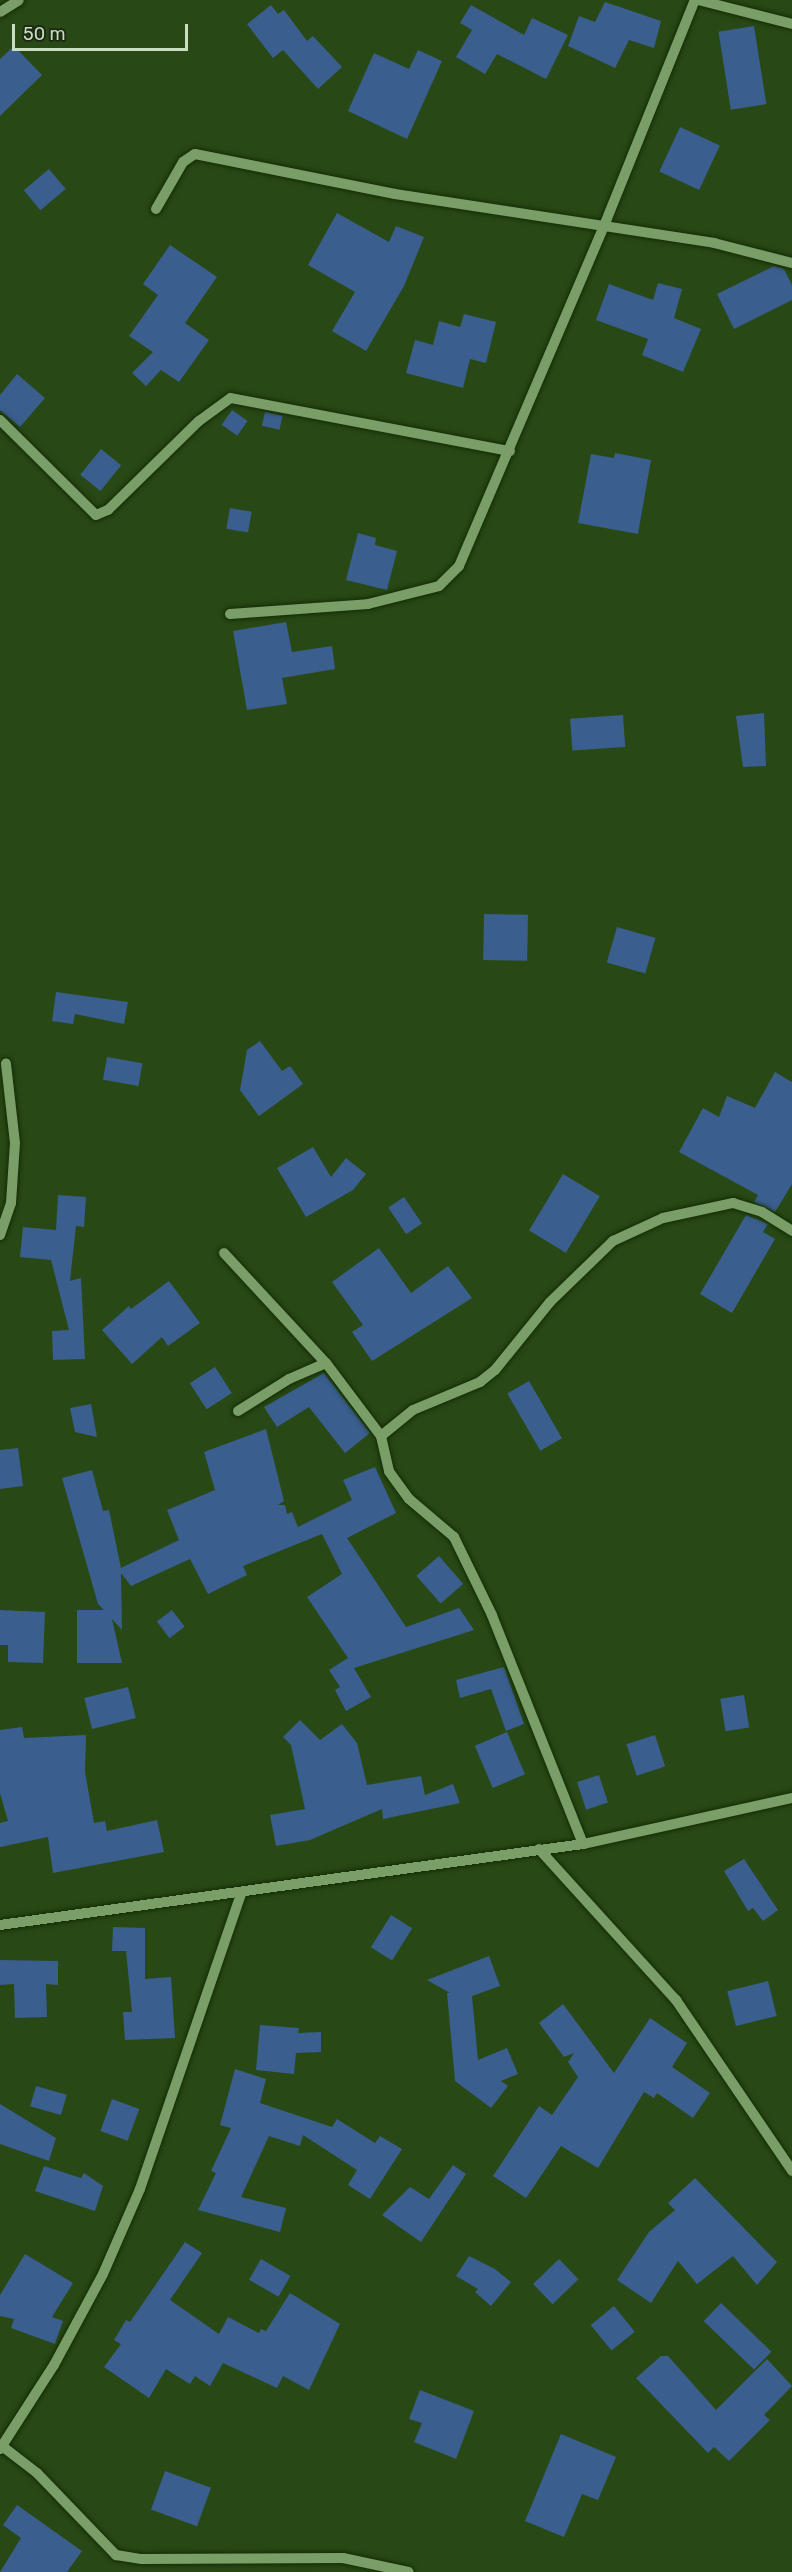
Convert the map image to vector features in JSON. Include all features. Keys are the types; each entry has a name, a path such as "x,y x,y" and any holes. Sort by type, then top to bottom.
{"street":[{"path":"0,12 19,0"},
{"path":"230,614 368,604 439,586 459,566 604,226 696,0 792,24"},
{"path":"156,208 183,162 195,154 395,194 714,243 792,263"},
{"path":"0,420 96,515 108,510 199,421 231,398 510,450"},
{"path":"0,1235 11,1203 15,1143 6,1064"},
{"path":"381,1436 413,1410 480,1382 495,1370 550,1302 613,1241 663,1218 733,1203 762,1212 792,1231"},
{"path":"224,1253 326,1363 381,1436 389,1471 409,1499 454,1537 524,1690 583,1844"},
{"path":"238,1411 289,1379 326,1363"},
{"path":"0,1925 240,1894 583,1844 792,1798"},
{"path":"538,1849 676,2000 792,2171"},
{"path":"240,1894 140,2189 104,2274 54,2365 1,2447 37,2473 116,2555 142,2559 343,2558 409,2572"}],"building":[{"path":"605,2 661,21 654,48 629,40 615,68 568,46 579,16 595,22"},
{"path":"271,5 278,14 284,10 307,41 313,36 342,67 318,89 283,50 273,58 247,24"},
{"path":"471,5 524,35 532,18 568,35 546,79 497,54 485,74 456,57 472,30 460,23"},
{"path":"754,26 766,104 731,110 718,32"},
{"path":"14,46 42,75 0,116 0,59"},
{"path":"418,50 442,61 407,139 348,111 374,53 409,69"},
{"path":"680,127 720,146 699,190 659,171"},
{"path":"49,169 66,189 40,210 24,190"},
{"path":"337,213 389,242 396,226 424,237 404,286 366,351 332,331 355,292 308,265"},
{"path":"170,245 217,277 185,323 209,340 179,382 161,370 146,386 132,373 153,352 129,336 158,295 143,284"},
{"path":"774,266 784,269 792,285 792,300 734,329 717,294"},
{"path":"658,283 682,289 674,318 701,329 683,372 642,355 648,339 596,320 609,284 653,300"},
{"path":"464,314 496,322 486,363 470,359 463,388 406,373 415,340 433,345 439,321 460,327"},
{"path":"17,374 45,398 20,427 0,410 0,395"},
{"path":"232,410 248,421 237,436 222,425"},
{"path":"265,412 283,416 279,430 262,426"},
{"path":"101,449 121,465 100,491 80,475"},
{"path":"615,453 651,460 638,534 578,523 591,454 614,458"},
{"path":"230,508 252,512 248,533 226,529"},
{"path":"358,533 376,538 375,545 397,551 387,590 346,580"},
{"path":"286,622 292,652 332,646 335,669 282,678 287,704 247,710 233,631"},
{"path":"764,713 766,766 743,767 736,716"},
{"path":"623,715 625,747 572,751 570,719"},
{"path":"484,914 528,915 527,961 483,960"},
{"path":"617,927 655,938 645,974 607,963"},
{"path":"56,992 128,1002 124,1024 75,1014 73,1024 52,1021"},
{"path":"260,1041 282,1071 290,1066 303,1084 259,1116 240,1090 247,1050"},
{"path":"107,1057 142,1063 138,1086 103,1080"},
{"path":"775,1072 792,1082 792,1184 775,1212 754,1202 758,1195 679,1152 703,1108 719,1117 727,1096 755,1108"},
{"path":"313,1147 331,1177 346,1158 366,1174 353,1190 306,1217 277,1168"},
{"path":"563,1174 600,1196 566,1253 529,1231"},
{"path":"58,1195 86,1197 84,1227 76,1226 70,1281 81,1278 85,1359 53,1360 52,1331 69,1330 51,1260 20,1257 23,1227 56,1230"},
{"path":"404,1197 422,1224 406,1234 388,1208"},
{"path":"746,1215 768,1224 763,1232 775,1239 732,1313 700,1294"},
{"path":"379,1248 411,1293 448,1266 472,1298 372,1361 352,1332 363,1325 332,1282"},
{"path":"169,1281 200,1323 168,1346 162,1337 132,1364 102,1330 129,1306 131,1309"},
{"path":"215,1367 232,1393 207,1409 190,1383"},
{"path":"324,1373 370,1433 345,1453 309,1407 277,1427 264,1407"},
{"path":"529,1381 562,1438 540,1451 507,1394"},
{"path":"91,1404 97,1437 75,1432 70,1408"},
{"path":"266,1429 284,1501 278,1505 285,1505 287,1514 292,1512 298,1527 352,1500 343,1480 375,1467 396,1513 347,1538 406,1627 459,1608 474,1630 354,1668 371,1697 346,1711 335,1690 340,1687 329,1670 348,1658 307,1597 342,1574 322,1534 243,1566 247,1575 208,1594 190,1559 131,1586 121,1573 122,1630 112,1619 122,1663 77,1663 77,1610 104,1610 98,1604 62,1478 92,1470 103,1511 109,1510 121,1568 179,1540 167,1510 215,1490 204,1452"},
{"path":"18,1448 23,1486 0,1489 0,1450"},
{"path":"439,1556 463,1584 441,1604 416,1576"},
{"path":"0,1610 45,1612 43,1663 8,1662 8,1645 0,1645"},
{"path":"172,1610 185,1627 169,1638 157,1621"},
{"path":"504,1667 524,1724 506,1731 491,1689 460,1698 456,1680"},
{"path":"128,1687 136,1718 92,1729 84,1698"},
{"path":"744,1695 749,1728 725,1731 720,1699"},
{"path":"300,1720 320,1740 342,1724 357,1743 367,1785 421,1776 425,1795 453,1784 460,1803 383,1819 382,1809 310,1840 276,1846 270,1815 305,1809 291,1745 283,1737"},
{"path":"22,1727 24,1738 86,1735 85,1772 94,1823 105,1821 107,1831 157,1820 164,1852 53,1873 48,1837 0,1847 0,1823 8,1821 0,1793 0,1730"},
{"path":"507,1732 525,1774 493,1788 475,1746"},
{"path":"655,1735 665,1766 637,1776 626,1744"},
{"path":"599,1775 608,1803 586,1810 577,1782"},
{"path":"744,1859 778,1910 763,1921 753,1908 748,1911 724,1871"},
{"path":"391,1915 412,1928 392,1960 371,1947"},
{"path":"113,1927 145,1928 145,1979 171,1977 175,2038 125,2040 123,2012 132,2012 126,1951 112,1951"},
{"path":"489,1956 500,1986 472,1996 478,2060 507,2048 518,2074 501,2081 508,2086 491,2108 455,2081 447,1993 450,1993 427,1980"},
{"path":"0,1960 58,1961 58,1985 46,1984 47,2017 15,2018 14,1984 0,1985"},
{"path":"768,1981 777,2016 736,2026 727,1991"},
{"path":"563,2004 614,2073 650,2018 687,2043 672,2067 710,2093 693,2118 657,2093 654,2098 644,2092 598,2168 561,2146 526,2198 493,2176 539,2106 552,2115 578,2077 568,2062 574,2053 564,2057 539,2023"},
{"path":"260,2025 299,2028 298,2033 321,2032 321,2052 296,2053 294,2074 256,2070"},
{"path":"235,2069 266,2079 260,2103 332,2127 337,2119 375,2143 380,2136 402,2149 370,2199 348,2185 357,2170 303,2135 300,2146 269,2136 241,2197 286,2208 280,2232 198,2210 216,2173 211,2171 231,2128 220,2125"},
{"path":"36,2086 67,2095 61,2115 30,2106"},
{"path":"112,2099 139,2109 128,2141 100,2131"},
{"path":"0,2104 56,2138 49,2161 0,2144"},
{"path":"453,2165 466,2174 421,2242 382,2215 410,2187 429,2199"},
{"path":"44,2166 81,2178 84,2173 103,2186 95,2211 35,2191"},
{"path":"695,2178 777,2262 757,2285 733,2256 697,2284 678,2261 651,2303 617,2280 649,2232 675,2210 668,2203"},
{"path":"185,2242 202,2253 170,2300 219,2334 228,2317 259,2333 261,2329 266,2331 290,2293 340,2324 309,2390 283,2376 277,2388 223,2363 210,2386 195,2376 190,2384 166,2369 149,2398 104,2367 121,2344 114,2340 126,2320 130,2322"},
{"path":"25,2254 73,2283 52,2317 63,2321 55,2344 11,2328 14,2319 0,2316 0,2295"},
{"path":"469,2256 495,2269 511,2282 491,2306 475,2292 478,2289 456,2276"},
{"path":"261,2259 290,2276 278,2297 249,2280"},
{"path":"559,2259 578,2279 553,2304 533,2284"},
{"path":"721,2303 771,2352 754,2370 704,2321"},
{"path":"614,2306 635,2332 611,2351 591,2325"},
{"path":"661,2356 668,2356 716,2410 767,2359 792,2386 764,2415 770,2420 729,2461 714,2447 708,2453 636,2378"},
{"path":"420,2390 474,2411 456,2459 414,2442 422,2423 409,2419"},
{"path":"561,2434 616,2457 598,2500 582,2494 564,2537 525,2521"},
{"path":"165,2471 211,2488 197,2526 151,2510"},
{"path":"17,2505 82,2551 67,2572 0,2572 21,2538 3,2525"}]}
